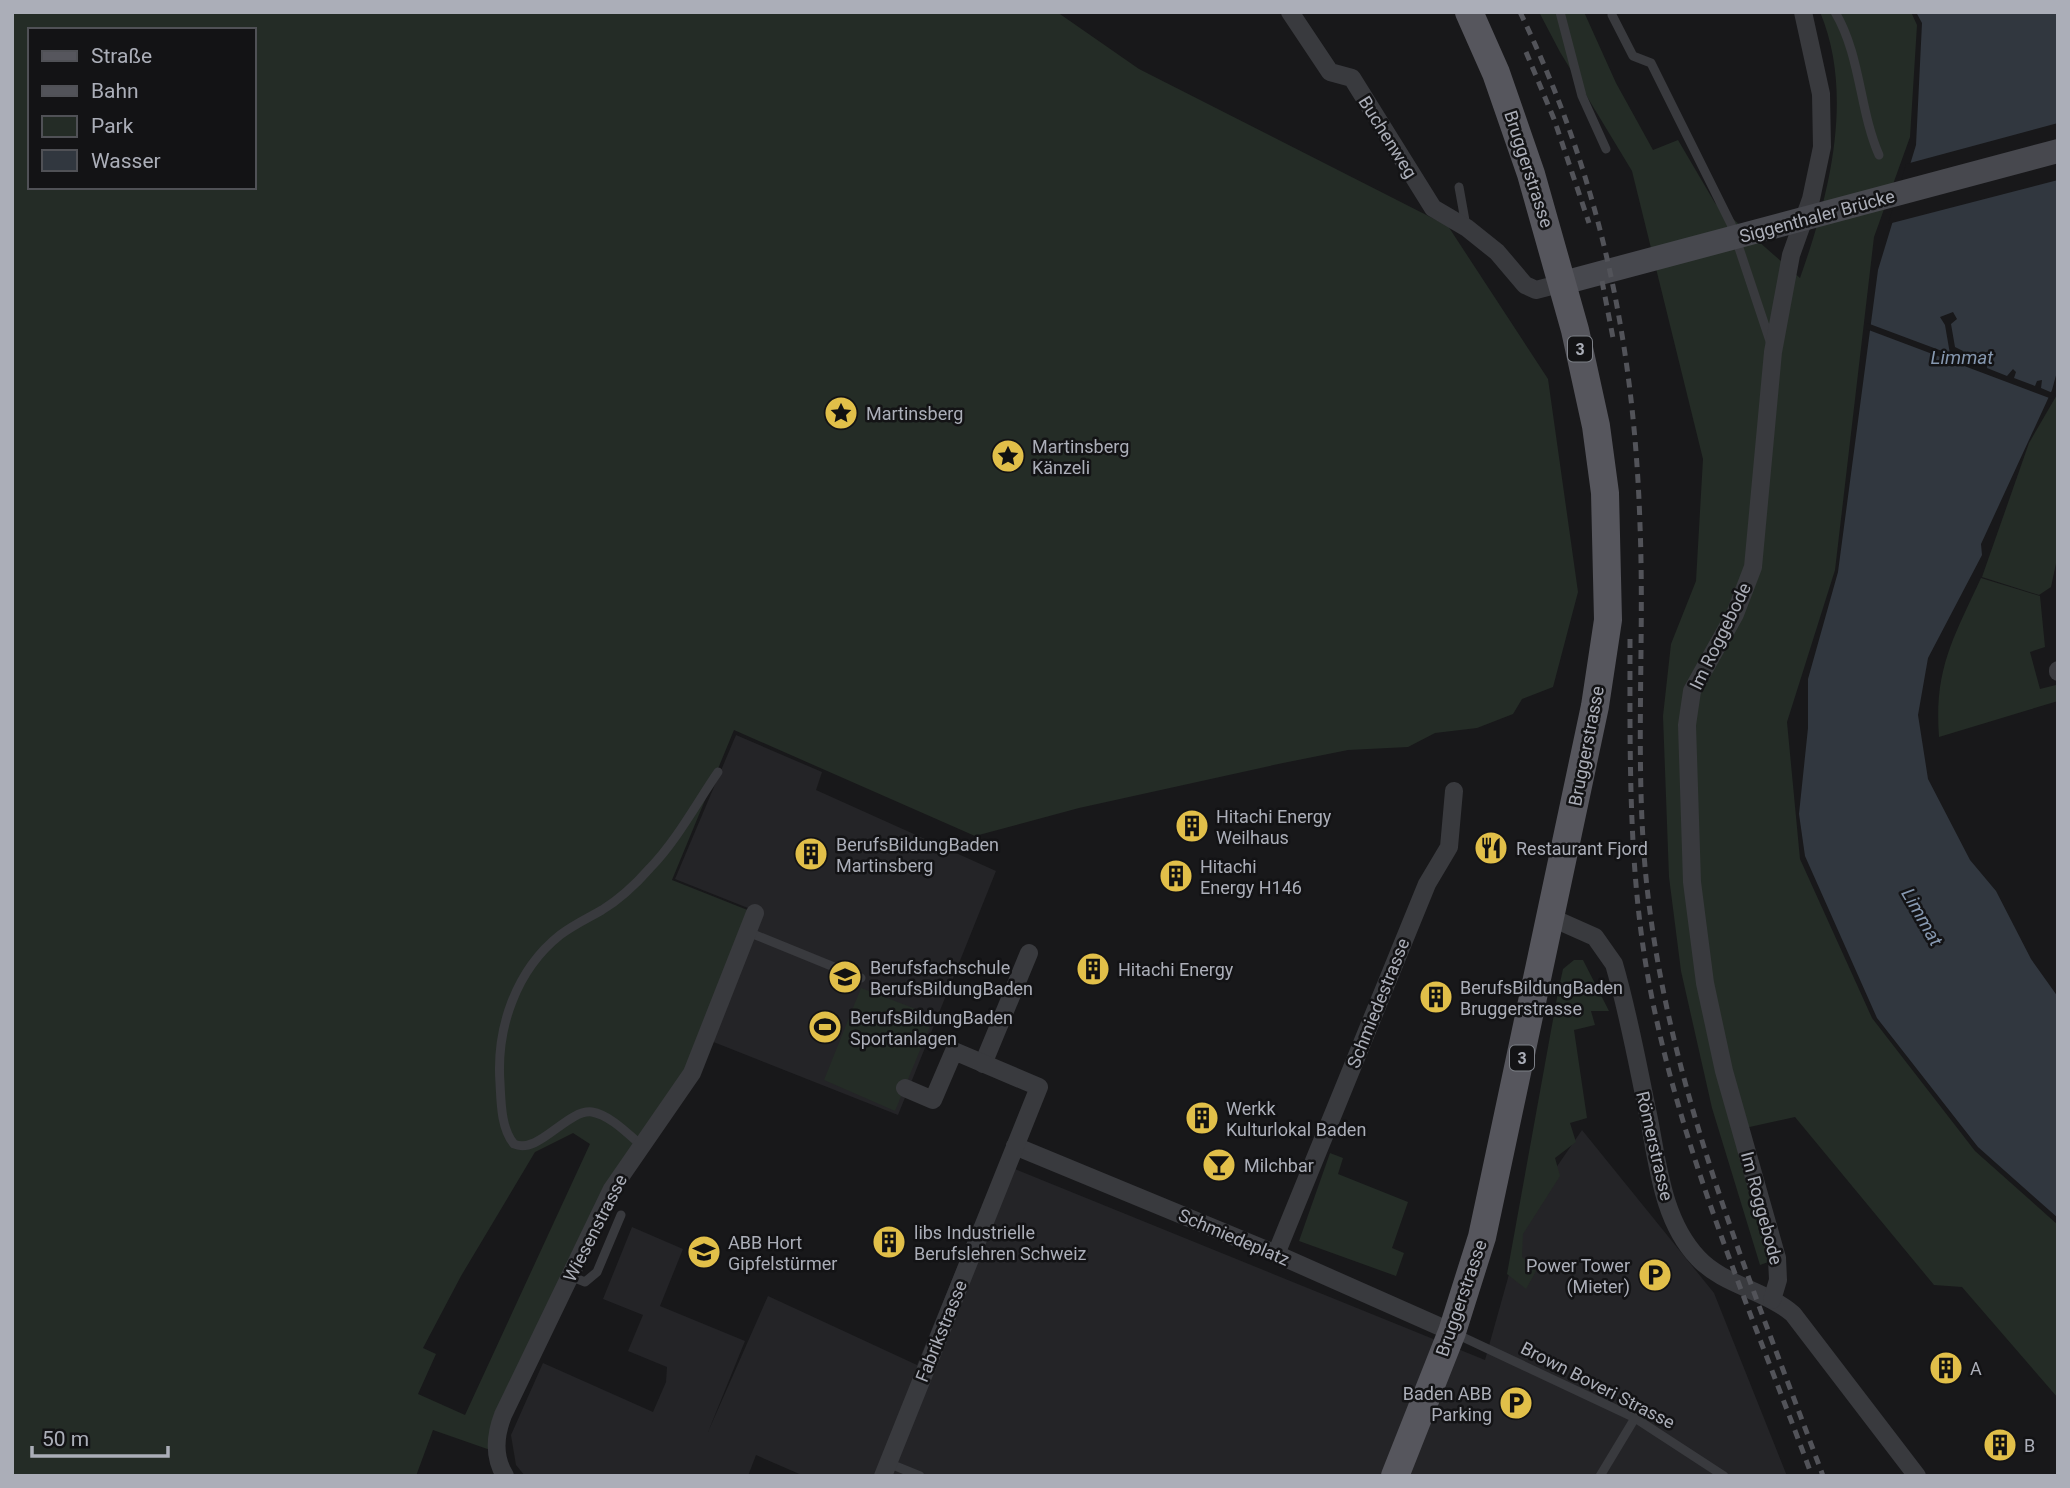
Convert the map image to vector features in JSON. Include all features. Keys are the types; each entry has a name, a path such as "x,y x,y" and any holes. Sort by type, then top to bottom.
{"main road":[{"name":"Bruggerstrasse","path":"1395,1476 1469,1285 1498,1171 1595,706 1608,620 1605,494 1594,416 1569,282 1517,127 1469,12"},
{"name":"Siggenthaler Brücke","path":"1569,282 2058,151"}],"street":[{"name":"Buchenweg","path":"1290,12 1330,72 1352,78 1433,208 1467,228 1497,252 1525,285 1536,290 1569,282"},
{"name":"Im Roggebode","path":"1772,1300 1779,1280 1777,1258 1724,1072 1703,971 1692,882 1687,725 1692,691 1735,614 1753,567 1773,352 1791,255 1811,199 1822,147 1821,94 1803,12"},
{"name":"Schmiedestrasse","path":"1276,1254 1427,884 1447,852 1454,790"},
{"name":"Wiesenstrasse","path":"505,1476 496,1452 500,1422 612,1189 692,1073 755,913"},
{"name":"Römerstrasse","path":"1550,917 1595,937 1614,964 1662,1184 1681,1235 1697,1257 1713,1271 1772,1300 1800,1322 1917,1476"},
{"path":"983,1064 1029,953"},
{"name":"Fabrikstrasse","path":"885,1469 1039,1087 954,1051 933,1101 905,1088"},
{"name":"Schmiedeplatz","path":"1015,1146 1276,1254 1452,1332"}],"lane":[{"path":"1560,12 1582,96 1606,149"},
{"path":"1835,12 1849,35 1871,137 1879,155"},
{"path":"1612,15 1633,56 1651,63 1731,224 1773,352"},
{"path":"1459,187 1467,228"},
{"path":"642,1145 603,1116 589,1112 574,1116 536,1141 522,1146 514,1144 506,1128 501,1096 499,1054 503,1027 517,992 543,953 563,932 609,905 649,870 718,772"},
{"path":"748,932 861,978"},
{"path":"570,1276 585,1282 595,1275 621,1215"},
{"name":"Brown Boveri Strasse","path":"1452,1332 1635,1419 1724,1476"},
{"path":"1600,1476 1635,1419"},
{"path":"885,1469 920,1476"}],"shaded area":[{"name":"Berufsfachschule BerufsBildungBaden","path":"736,735 822,772 816,790 996,871 898,1115 711,1041 763,914 675,879"},
{"path":"1582,1130 1714,1293 1787,1476 804,1476 756,1455 748,1476 525,1476 516,1465 511,1435 543,1363 653,1412 666,1382 667,1367 628,1351 643,1315 603,1299 632,1227 683,1249 660,1306 745,1341 708,1432 768,1296 917,1365 1000,1163 1485,1360 1527,1210"}],"green space":[{"path":"12,12 1057,12 1139,69 1448,226 1548,379 1578,592 1553,687 1522,699 1513,714 1477,728 1435,733 1408,747 1348,750 1283,763 1079,808 975,836 734,730 672,880 755,913 703,1049 612,1189 496,1452 433,1430 416,1476 12,1476","holes":["573,1133 590,1144 465,1415 418,1394 436,1354 423,1348 461,1276 535,1152"]},
{"path":"1539,12 1584,12 1616,83 1653,150 1678,140 1715,203 1800,278 1828,180 1837,111 1836,77 1820,12 1911,12 1917,25 1910,137 1874,237 1835,570 1787,722 1800,859 1872,1018 1975,1151 2058,1225 2058,1398 1962,1287 1934,1285 1795,1117 1736,1130 1771,1261 1760,1265 1712,1108 1681,971 1669,877 1663,716 1671,644 1696,581 1703,459 1632,171"},
{"path":"2058,393 2058,554 2051,587 2039,595 1982,577 2029,443"},
{"path":"1981,578 2040,596 2045,647 2030,652 2040,689 2056,685 2058,701 1939,737 1938,713 1943,673 1954,637"},
{"path":"1574,960 1583,960 1609,1011 1591,1011 1595,1025 1574,1030 1587,1118 1570,1123 1576,1142 1555,1158 1560,1176 1523,1234 1522,1257 1536,1271 1526,1289 1507,1274 1558,992 1563,969"},
{"path":"861,988 934,1016 895,1111 824,1080"},
{"path":"1330,1153 1343,1158 1338,1174 1408,1202 1392,1248 1404,1253 1396,1276 1299,1241"}],"water":[{"name":"Limmat","path":"1916,12 2058,12 2058,368 2052,390 1981,544 1982,555 1928,658 1918,715 1928,779 1970,860 1996,891 2031,959 2058,997 2058,1218 1978,1147 1877,1018 1805,856 1799,814 1808,728 1808,679 1838,572 1878,270 1916,145 1922,23"}],"pier":[{"path":"2058,123 2058,180 1888,224 1906,164"},
{"path":"1953,312 1957,319 1951,324 1955,347 1963,351 1960,358 1981,366 1983,360 1988,360 1987,368 2007,376 2013,369 2016,372 2014,378 2035,386 2037,381 2042,380 2041,388 2055,394 2052,399 1866,329 1867,323 1950,354 1945,325 1940,317"}],"railway":[{"path":"1520,12 1572,136 1592,199 1608,262 1630,391 1640,525 1640,762 1644,857 1661,978 1677,1051 1720,1195 1823,1476"},
{"path":"1526,52 1554,119 1589,223"},
{"path":"1602,281 1614,343"},
{"path":"1630,639 1634,858 1650,988 1664,1051 1700,1174 1743,1296 1812,1476"}],"place":[{"name":"Martinsberg","path":"841,413"},
{"name":"Martinsberg Känzeli","path":"1008,456"},
{"name":"Hitachi Energy Weilhaus","path":"1192,826"},
{"name":"Restaurant Fjord","path":"1491,848"},
{"name":"BerufsBildungBaden Martinsberg","path":"811,854"},
{"name":"Hitachi Energy H146","path":"1176,876"},
{"name":"Hitachi Energy","path":"1093,969"},
{"name":"Berufsfachschule BerufsBildungBaden","path":"845,977"},
{"name":"BerufsBildungBaden Bruggerstrasse","path":"1436,997"},
{"name":"BerufsBildungBaden Sportanlagen","path":"825,1027"},
{"name":"Werkk Kulturlokal Baden","path":"1202,1118"},
{"name":"Milchbar","path":"1219,1165"},
{"name":"libs Industrielle Berufslehren Schweiz","path":"889,1242"},
{"name":"ABB Hort Gipfelstürmer","path":"704,1252"},
{"name":"Power Tower (Mieter)","path":"1655,1275"},
{"name":"A","path":"1946,1368"},
{"name":"Baden ABB Parking","path":"1516,1403"},
{"name":"B","path":"2000,1445"}]}
